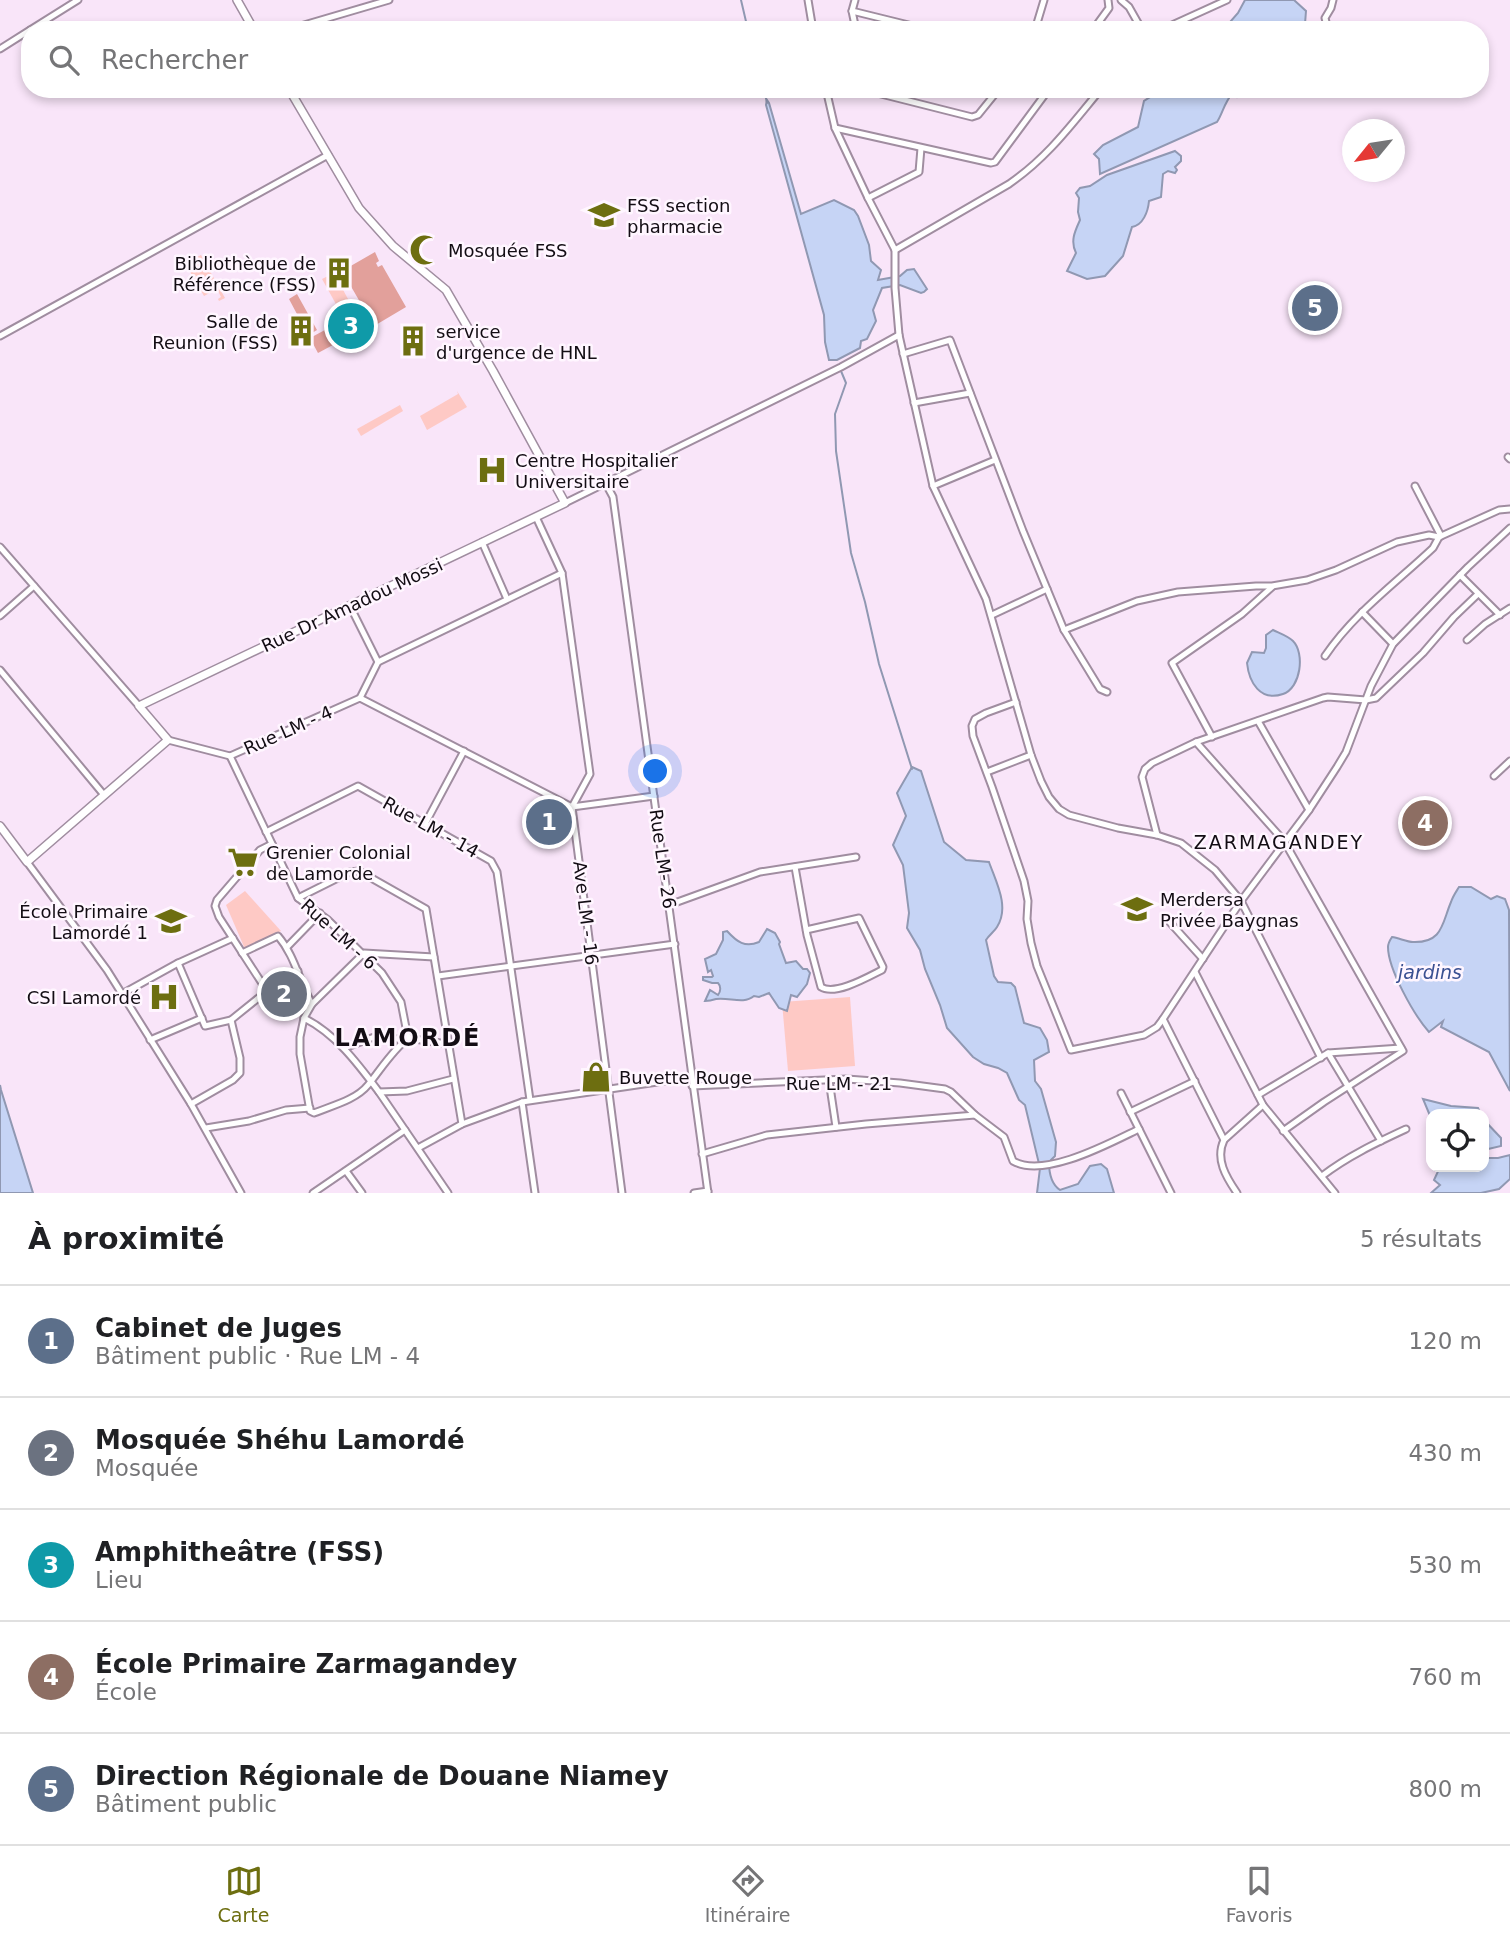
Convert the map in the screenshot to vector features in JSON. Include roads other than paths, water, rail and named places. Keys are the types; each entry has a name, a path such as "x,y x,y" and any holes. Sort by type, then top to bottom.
{"street":[{"path":"44,21 78,0"},
{"path":"237,0 249,21"},
{"path":"318,21 389,0"},
{"path":"808,0 812,21"},
{"path":"854,21 852,12 855,0"},
{"path":"1038,21 1044,0"},
{"path":"1100,21 1109,8 1108,0"},
{"path":"1121,0 1129,7 1137,21"},
{"path":"1181,21 1227,0"},
{"path":"1326,21 1333,0"},
{"path":"852,12 890,21"},
{"path":"0,49 21,36"},
{"path":"294,98 359,208 406,257 446,290 565,503 841,367 899,335"},
{"path":"828,98 835,128 895,250 899,335 933,486 992,615 1041,782 1049,797 1069,815 1181,843 1214,870 1241,901 1321,1058"},
{"path":"897,98 972,117 978,115 992,98"},
{"path":"835,128 986,164 995,162 1042,98"},
{"path":"895,250 1026,173 1059,140 1094,98"},
{"path":"868,198 919,172 921,148"},
{"path":"0,336 328,155"},
{"path":"903,354 950,340 1064,630 1100,690 1107,692"},
{"path":"914,403 970,393"},
{"path":"933,486 995,460"},
{"name":"Rue LM- 26","path":"606,484 613,497 708,1192"},
{"path":"1415,486 1440,537"},
{"name":"Rue Dr Amadou Mossi","path":"139,706 565,503"},
{"path":"1325,656 1343,631 1372,601 1433,548 1440,537 1499,510 1510,509"},
{"path":"536,517 562,573 590,774 572,807"},
{"path":"1016,702 975,719 973,736 1024,881 1028,901 1027,919 1037,966 1072,1050 1144,1035 1157,1027 1163,1019 1241,901 1309,810 1346,752 1371,686 1393,644 1510,528"},
{"path":"1064,630 1137,601 1178,592 1272,586 1319,577 1398,542 1429,535 1440,537"},
{"path":"482,542 507,600"},
{"path":"0,547 168,740 27,862"},
{"path":"562,573 378,662 360,698 572,807 654,796"},
{"path":"1460,575 1500,615"},
{"path":"0,616 34,586"},
{"path":"1212,737 1172,663 1242,614 1272,586"},
{"path":"992,615 1047,589"},
{"path":"1157,835 1142,777 1147,766 1196,742 1325,697 1366,701 1376,698 1478,594"},
{"path":"350,606 378,662"},
{"path":"1467,640 1510,608"},
{"path":"1362,612 1393,644"},
{"path":"0,670 104,795"},
{"name":"Rue LM - 4","path":"168,740 230,756 360,698"},
{"path":"1258,721 1309,810"},
{"path":"1196,742 1284,841 1402,1051 1283,1131"},
{"path":"425,824 464,751"},
{"path":"987,772 1031,755"},
{"name":"Rue LM - 6","path":"230,756 298,898 320,913 382,973 401,1002 406,1039"},
{"path":"1494,776 1510,761"},
{"name":"Rue LM - 14","path":"266,832 358,786 493,863 497,872 530,1100"},
{"name":"Ave LM - 16","path":"572,807 622,1193"},
{"path":"0,826 107,970 206,1128 242,1193"},
{"path":"272,844 260,850 215,904 215,909 267,991 284,1010"},
{"path":"669,905 751,875 856,857"},
{"path":"795,867 806,930 820,984 824,990 845,987 883,970 859,918 806,930"},
{"path":"298,898 351,872 359,871 426,909 462,1124"},
{"path":"288,947 320,913"},
{"path":"1166,918 1203,959"},
{"path":"242,953 278,936 288,947 312,1004"},
{"path":"122,994 178,962 233,938"},
{"path":"438,976 675,944"},
{"path":"406,1039 365,1088 342,1101 311,1112 301,1059 300,1037 304,1018 312,1004 363,953 434,957"},
{"path":"178,962 205,1026 231,1020 267,991 298,971"},
{"path":"1195,972 1263,1105 1335,1193"},
{"path":"150,1040 202,1018"},
{"path":"304,1018 320,1026 344,1048 379,1092 448,1193"},
{"path":"1163,1019 1224,1140"},
{"path":"191,1104 233,1080 240,1073 240,1058 231,1020"},
{"path":"344,1048 377,1036 447,1044"},
{"path":"1258,1095 1328,1054 1401,1048"},
{"path":"1328,1054 1381,1141"},
{"path":"418,1148 462,1124 522,1102 691,1077"},
{"path":"379,1092 410,1090 453,1079"},
{"path":"829,1080 836,1127"},
{"name":"Rue LM - 21","path":"692,1086 866,1080 945,1089 1004,1137 1013,1161 1025,1166 1049,1164 1093,1151 1139,1129"},
{"path":"1130,1112 1195,1081"},
{"path":"1121,1093 1171,1193"},
{"path":"522,1102 535,1193"},
{"path":"1237,1193 1229,1184 1220,1158 1220,1149 1224,1140 1263,1105"},
{"path":"206,1128 249,1121 286,1110 310,1108"},
{"path":"702,1154 767,1135 975,1115"},
{"path":"1322,1177 1339,1163 1406,1129"},
{"path":"313,1193 405,1130"},
{"path":"346,1171 362,1193"},
{"path":"694,1193 708,1192"}],"water":[{"path":"1245,0 1294,0 1306,11 1305,21 1231,21"},
{"path":"1149,98 1229,98 1217,122 1100,174 1099,159 1094,154 1103,145 1138,127 1144,101"},
{"path":"767,100 801,214 834,200 854,210 869,245 871,261 881,270 878,280 900,276 907,270 914,269 927,289 921,293 900,285 882,288 873,310 876,321 867,339 861,341 860,348 837,360 829,360 824,315 766,105"},
{"path":"1175,151 1181,156 1181,161 1175,167 1177,170 1175,173 1168,171 1163,174 1161,197 1149,201 1144,217 1139,224 1132,227 1123,256 1105,276 1087,279 1067,271 1076,253 1073,240 1080,220 1079,198 1076,193 1080,188 1090,186 1107,175"},
{"path":"1273,630 1293,641 1297,646 1300,661 1294,685 1283,694 1275,696 1257,689 1250,677 1247,663 1252,652 1264,653 1266,635"},
{"path":"912,767 921,771 944,842 966,860 989,862 998,886 1002,903 1001,919 986,940 994,976 998,982 1011,983 1015,987 1024,1023 1040,1028 1047,1040 1049,1052 1034,1060 1035,1081 1041,1089 1056,1142 1055,1156 1049,1162 1053,1181 1060,1190 1078,1184 1090,1166 1101,1164 1107,1169 1114,1193 1037,1193 1040,1168 1025,1105 1019,1100 1007,1073 973,1057 947,1028 920,950 907,928 909,913 903,865 893,845 906,816 897,793"},
{"name":"jardins","path":"1459,887 1471,887 1491,899 1497,896 1505,899 1509,910 1510,1091 1489,1052 1441,1027 1443,1021 1429,1032 1403,991 1389,956 1388,946 1392,937 1413,942 1436,935"},
{"path":"767,929 775,933 786,963 796,961 810,973 807,984 797,997 791,995 787,1011 779,1008 769,993 745,1000 705,1001 710,990 718,995 720,992 718,983 703,980 703,977 713,976 711,970 708,972 705,959 716,954 723,940 723,932 727,931 738,941 750,944 759,942"},
{"path":"0,1085 1,1090 33,1193 0,1193"},
{"path":"1423,1099 1478,1109 1427,1109"},
{"path":"1489,1125 1501,1138 1501,1146 1489,1149"},
{"path":"1510,1155 1510,1179 1499,1189 1481,1193 1431,1193 1440,1185 1434,1180 1438,1172 1489,1172 1489,1158"}],"waterway":[{"path":"741,0 746,21"},
{"path":"766,98 767,103"},
{"path":"841,371 846,383 835,414 836,451 851,553 879,664 912,769"}],"place":[{"name":"FSS section pharmacie","path":"604,215"},
{"name":"Mosquée FSS","path":"425,250"},
{"name":"Bibliothèque de Référence (FSS)","path":"339,273"},
{"name":"Direction Régionale de Douane Niamey","path":"1315,308"},
{"name":"Amphitheâtre (FSS)","path":"351,326"},
{"name":"Salle de Reunion (FSS)","path":"301,331"},
{"name":"service d'urgence de HNL","path":"413,341"},
{"name":"Centre Hospitalier Universitaire","path":"492,470"},
{"name":"Cabinet de Juges","path":"549,822"},
{"name":"École Primaire Zarmagandey","path":"1425,823"},
{"name":"Grenier Colonial de Lamorde","path":"243,862"},
{"name":"Merdersa Privée Baygnas","path":"1137,909"},
{"name":"École Primaire Lamordé 1","path":"171,921"},
{"name":"Mosquée Shéhu Lamordé","path":"284,994"},
{"name":"CSI Lamordé","path":"164,997"},
{"name":"Buvette Rouge","path":"596,1077"}],"district":[{"name":"ZARMAGANDEY","path":"1279,842"},
{"name":"LAMORDÉ","path":"408,1038"}]}
